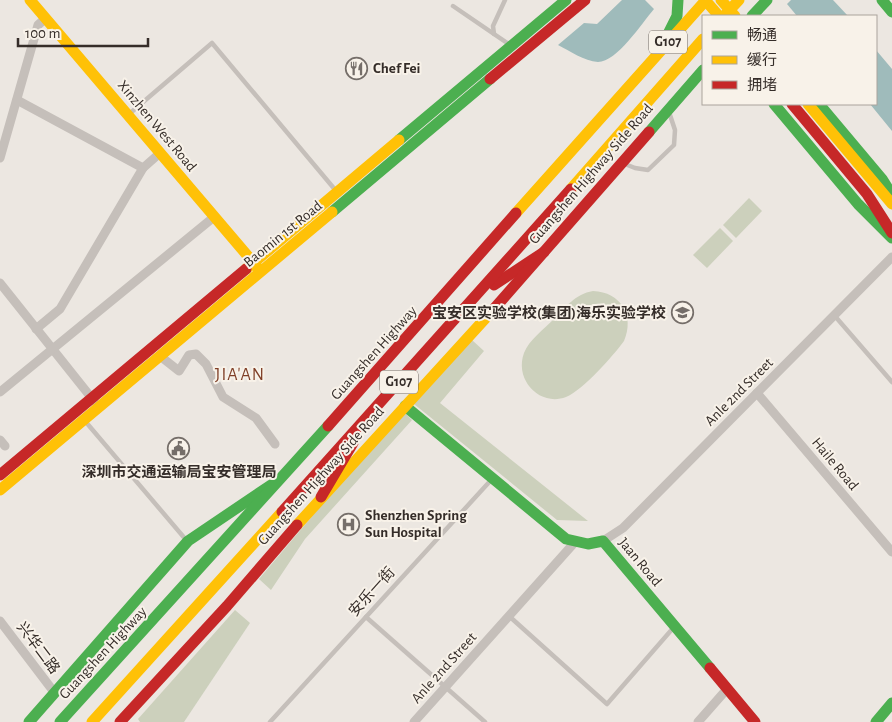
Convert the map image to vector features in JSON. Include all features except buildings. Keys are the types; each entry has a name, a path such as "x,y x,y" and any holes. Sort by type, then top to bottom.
{"main road":[{"name":"Xinzhen West Road","path":"30,0 257,268"},
{"name":"Baomin 1st Road","path":"0,475 160,356 338,193 512,46 566,3 585,0"},
{"path":"656,55 677,16 678,0"},
{"path":"706,0 718,15"},
{"name":"Guangshen Highway","path":"60,722 283,476 706,0"},
{"path":"722,0 734,15"},
{"path":"725,15 739,0"},
{"path":"753,15 768,0"},
{"path":"762,15 768,0"},
{"path":"882,0 892,12"},
{"name":"Baomin 1st Road","path":"0,490 84,420 96,403 257,268 566,3"},
{"name":"G107","path":"92,722 476,296 702,40"},
{"name":"Guangshen Highway Side Road","path":"124,721 227,606 320,497 544,252 702,71"},
{"path":"775,105 858,204 892,238"},
{"path":"793,105 867,194 892,233"},
{"path":"809,105 892,204"},
{"path":"821,105 882,179 892,195"},
{"path":"476,296 544,252"},
{"path":"405,406 566,539 575,542"},
{"path":"320,497 372,412"},
{"name":"Guangshen Highway Side Road","path":"29,722 188,541 283,476"},
{"name":"Jaan Road","path":"575,542 588,544 603,541 755,722"},
{"path":"876,722 892,703"}],"street":[{"path":"0,158 38,25 46,18"},
{"path":"17,100 142,168"},
{"path":"36,329 60,309 142,168 160,153"},
{"path":"0,392 214,217"},
{"name":"Anle 2nd Street","path":"603,541 623,528 892,257"},
{"path":"0,283 96,403"},
{"path":"160,356 179,371 189,355 196,354 206,364 223,397 256,418 275,444"},
{"name":"Haile Road","path":"757,393 892,552"},
{"name":"Anle 2nd Street","path":"414,722 575,542"},
{"name":"兴华二路","path":"0,621 54,692"},
{"path":"698,722 727,689"}],"lane":[{"path":"494,34 493,26 506,0"},
{"path":"453,6 512,46"},
{"path":"127,115 212,44 338,193"},
{"path":"621,162 635,168 648,170 674,145 675,130 668,109"},
{"path":"834,315 892,382"},
{"path":"84,420 188,541"},
{"name":"安乐一街","path":"270,722 493,478"},
{"path":"509,616 607,704 675,626"},
{"path":"366,617 485,722"}],"green space":[{"path":"749,198 762,211 736,238 723,225"},
{"path":"720,228 733,241 707,268 693,255"},
{"path":"593,291 603,292 611,296 623,307 628,323 624,341 597,372 573,393 556,399 539,395 531,389 523,373 522,363 526,348 571,302 581,295"},
{"path":"472,340 484,351 440,403 588,521 557,520 414,404"},
{"path":"405,413 412,420 305,539 271,590 259,579 326,500"},
{"path":"235,610 250,623 184,722 140,722 138,719"}],"water":[{"path":"622,0 645,0 654,9 629,41 613,56 598,62 593,61 582,58 558,45 584,23 597,24"},
{"path":"791,0 833,0 847,15 796,15 787,4"},
{"path":"877,51 892,69 892,131 871,105 877,105"}],"traffic: fast":[{"path":"399,140 566,0"},
{"path":"666,38 677,16 678,0"},
{"path":"753,15 767,0"},
{"path":"882,0 892,12"},
{"path":"649,132 702,71"},
{"path":"332,212 490,79"},
{"path":"775,105 858,204 892,238"},
{"path":"820,105 882,179 892,195"},
{"path":"405,406 566,539 588,544 603,541 710,668"},
{"path":"60,722 328,426"},
{"path":"29,722 188,541 271,485"},
{"path":"876,722 892,703"}],"traffic: slow":[{"path":"30,0 258,268"},
{"path":"705,0 718,15"},
{"path":"516,213 706,0"},
{"path":"721,0 734,15"},
{"path":"725,15 739,0"},
{"path":"571,189 702,40"},
{"path":"809,105 892,204"},
{"path":"246,269 399,140"},
{"path":"0,490 332,212"},
{"path":"297,525 493,310"},
{"path":"92,722 282,512"}],"traffic: jam":[{"path":"490,79 585,0"},
{"path":"793,105 867,194 892,233"},
{"path":"493,310 649,132"},
{"path":"282,512 571,189"},
{"path":"328,426 516,213"},
{"path":"494,285 544,252"},
{"path":"0,475 246,269"},
{"path":"321,497 353,443"},
{"path":"120,722 227,606 297,525"},
{"path":"710,668 755,722"}],"place":[{"name":"Chef Fei","path":"357,68"},
{"name":"宝安区实验学校(集团)海乐实验学校","path":"682,313"},
{"name":"深圳市交通运输局宝安管理局","path":"179,449"},
{"name":"Shenzhen Spring Sun Hospital","path":"349,524"}],"district":[{"name":"JIA'AN","path":"240,375"}]}
